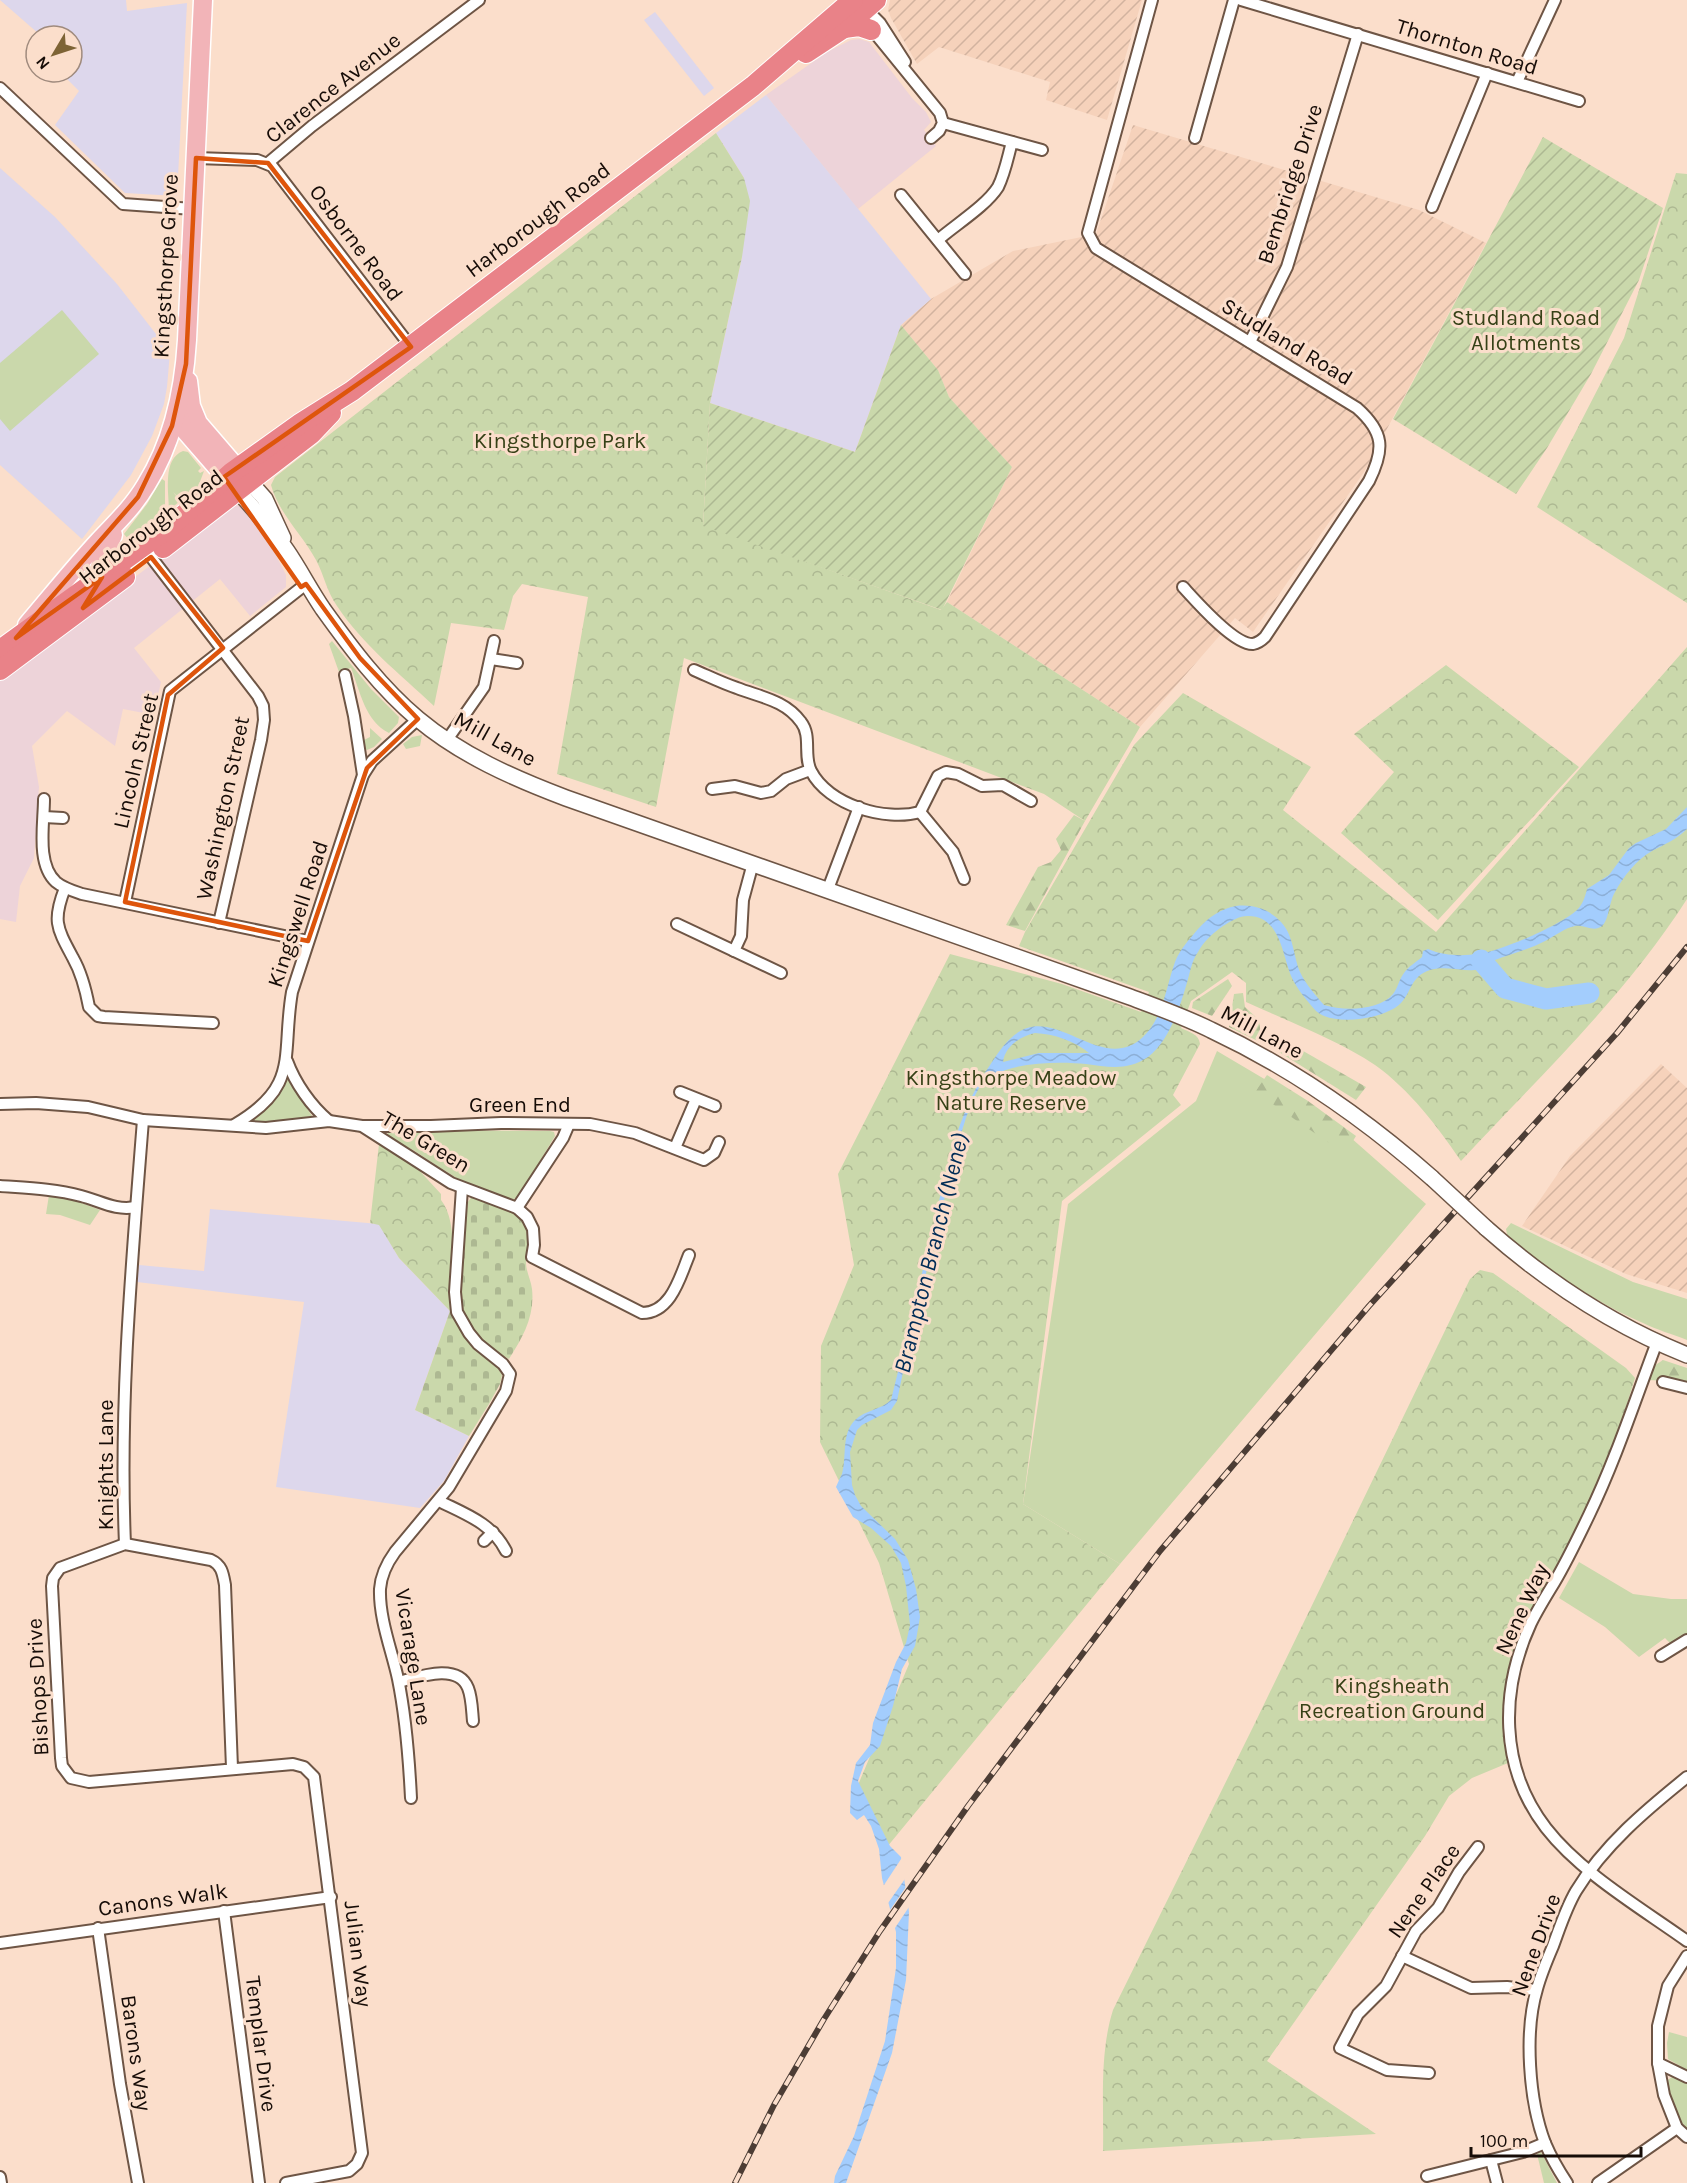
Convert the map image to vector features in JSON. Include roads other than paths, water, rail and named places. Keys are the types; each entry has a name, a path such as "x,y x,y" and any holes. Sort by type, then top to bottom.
{"highway":[{"name":"Harborough Road","path":"0,670 311,434 352,392 753,86 868,2"},
{"path":"837,24 875,27 878,11 868,2"},
{"name":"Harborough Road","path":"0,650 170,526 240,488"}],"main road":[{"name":"Kingsthorpe Grove","path":"16,638 100,540 121,520 138,497 153,472 177,410 186,364 203,0"},
{"path":"186,364 193,414 219,449 240,488"},
{"path":"177,410 183,428 240,488"},
{"name":"Kingsthorpe Grove","path":"83,608 96,581 103,557 121,520"}],"street":[{"name":"Clarence Avenue","path":"196,158 257,160 268,163 322,119 479,0"},
{"name":"Studland Road","path":"1152,0 1088,234 1096,248 1357,408 1369,419 1380,441 1377,465 1369,481 1265,637 1259,642 1253,644 1246,642 1210,617 1183,587"},
{"path":"1195,138 1234,0"},
{"name":"Thornton Road","path":"1241,0 1579,101"},
{"path":"1517,82 1555,0"},
{"path":"875,27 940,113 943,123 932,138"},
{"name":"Bembridge Drive","path":"1250,342 1287,267 1358,34"},
{"path":"1432,207 1487,73"},
{"path":"0,88 123,204 193,209"},
{"path":"943,123 1042,150"},
{"path":"938,240 985,201 997,187 1012,142"},
{"name":"Osborne Road","path":"268,163 411,347"},
{"path":"901,195 965,274"},
{"path":"240,488 232,500 241,502 256,519 304,585"},
{"name":"Mill Lane","path":"240,488 288,552 304,585 360,658 418,719 447,740 496,768 542,789 1130,996 1193,1021 1257,1053 1312,1085 1370,1126 1533,1268 1576,1299 1658,1342 1687,1354"},
{"name":"Washington Street","path":"151,557 223,648 263,706 264,720 219,923"},
{"name":"Lincoln Street","path":"125,902 168,695 174,686 304,585"},
{"path":"447,740 484,687 494,641"},
{"path":"491,658 517,663"},
{"path":"694,670 739,689 770,698 784,706 801,722 806,732 810,770 830,794 859,807 895,816 920,812"},
{"path":"345,675 363,775"},
{"name":"Kingswell Road","path":"234,1125 261,1107 283,1074 292,992 363,775 372,761 418,719"},
{"path":"712,789 735,786 761,794 771,791 786,779 810,770"},
{"path":"920,812 938,776 946,772 958,774 982,786 1003,785 1031,801"},
{"path":"44,799 43,863 49,874 65,888 308,941"},
{"path":"828,889 859,807"},
{"path":"920,812 953,852 964,879"},
{"path":"44,817 63,818"},
{"path":"734,951 741,936 743,900 753,863"},
{"path":"65,888 58,905 58,929 77,965 89,1006 93,1012 104,1017 213,1023"},
{"path":"677,924 781,973"},
{"path":"286,1060 305,1093 320,1114 329,1121"},
{"path":"680,1092 715,1106"},
{"path":"675,1148 696,1099"},
{"name":"The Green","path":"0,1104 36,1103 88,1107 143,1120 277,1127 329,1121 362,1125 442,1179 517,1208"},
{"name":"Knights Lane","path":"143,1120 127,1316 123,1492 125,1544 211,1560 221,1568 225,1585 228,1625 232,1768"},
{"path":"569,1124 563,1138 517,1208 527,1217 533,1229 532,1257 648,1313 658,1309 672,1295 689,1256"},
{"name":"Green End","path":"362,1125 590,1125 635,1133 704,1160 714,1153 719,1142"},
{"path":"0,1186 33,1188 81,1196 114,1208 124,1209 136,1206"},
{"name":"Vicarage Lane","path":"411,1798 410,1767 399,1682 381,1608 381,1581 389,1560 439,1501 459,1472 506,1390 510,1374 504,1364 478,1344 457,1312 456,1292 462,1188"},
{"name":"Nene Way","path":"1658,1342 1599,1493 1566,1562 1532,1622 1519,1652 1508,1710 1510,1745 1517,1775 1527,1798 1557,1843 1590,1872 1687,1941"},
{"path":"1663,1382 1687,1388"},
{"path":"439,1501 480,1521 494,1532 506,1551"},
{"path":"484,1541 494,1532"},
{"name":"Bishops Drive","path":"125,1544 66,1564 53,1578 62,1766 71,1778 89,1782 293,1764 308,1769"},
{"path":"1661,1656 1687,1640"},
{"path":"399,1682 435,1674 456,1676 464,1681 469,1689 473,1721"},
{"name":"Julian Way","path":"291,2182 348,2171 359,2161 362,2147 316,1785 308,1769"},
{"name":"Nene Drive","path":"1567,2183 1545,2143 1534,2097 1531,2021 1536,1990 1566,1910 1590,1872 1611,1845 1634,1822 1687,1777"},
{"name":"Nene Place","path":"1429,2073 1387,2070 1341,2048 1358,2014 1386,1986 1416,1931 1438,1908 1459,1872 1478,1847"},
{"name":"Canons Walk","path":"0,1943 331,1897"},
{"name":"Templar Drive","path":"224,1911 259,2183"},
{"name":"Barons Way","path":"98,1928 120,2084 138,2183"},
{"name":"Nene Place","path":"1402,1956 1471,1988 1507,1987 1536,1990"},
{"path":"1687,1956 1668,1986 1658,2026 1658,2063 1664,2095 1677,2128 1687,2137"},
{"path":"1658,2063 1687,2077"},
{"path":"1598,2183 1677,2128"},
{"path":"1427,2176 1522,2152 1545,2143"},
{"path":"1491,2160 1497,2183"},
{"path":"0,2177 1,2183"}],"water":[{"name":"Brampton Branch (Nene)","path":"1687,807 1687,829 1675,839 1646,854 1631,869 1615,892 1606,920 1599,928 1571,927 1534,946 1495,960 1482,969 1438,968 1430,970 1415,980 1401,1003 1384,1013 1346,1020 1324,1016 1316,1011 1294,982 1274,930 1259,918 1245,916 1220,928 1200,948 1192,964 1172,1025 1155,1051 1148,1057 1133,1064 1118,1067 1074,1063 1029,1065 999,1072 987,1079 979,1088 968,1111 956,1152 910,1338 897,1401 891,1410 857,1430 850,1452 852,1485 855,1495 861,1506 895,1539 908,1560 916,1589 920,1617 915,1646 902,1669 880,1746 865,1762 858,1781 890,1846 901,1857 909,1912 906,1980 892,2053 846,2183 834,2183 835,2176 854,2136 885,2041 896,1968 896,1932 882,1878 879,1849 871,1826 864,1815 857,1820 850,1813 851,1786 856,1763 870,1745 873,1723 896,1662 906,1643 910,1625 901,1563 891,1546 871,1528 853,1517 836,1487 842,1474 846,1439 851,1426 859,1417 891,1400 952,1150 959,1127 979,1083 1003,1046 1016,1033 1027,1028 1041,1026 1056,1029 1114,1049 1129,1046 1143,1037 1160,1012 1175,962 1182,949 1206,921 1225,909 1236,906 1255,907 1266,911 1281,922 1291,939 1302,976 1324,1005 1351,1009 1370,1007 1387,1000 1393,994 1402,975 1422,957 1423,951 1428,949 1453,955 1489,952 1558,923 1577,910 1587,889 1609,875 1629,848 1666,829","holes":["1030,1034 1042,1034 1071,1042 1089,1053 1039,1053 1003,1062 1007,1051 1019,1039"]}],"waterway":[{"path":"1481,960 1505,988 1546,999 1589,993"}],"railway":[{"path":"735,2183 774,2105 824,2019 880,1931 968,1806 1160,1551 1369,1306 1617,1033 1687,947"}],"park label":[{"name":"Studland Road Allotments","path":"1526,330"},
{"name":"Kingsthorpe Park","path":"560,441"},
{"name":"Kingsthorpe Meadow Nature Reserve","path":"1011,1090"},
{"name":"Kingsheath Recreation Ground","path":"1392,1698"}]}
